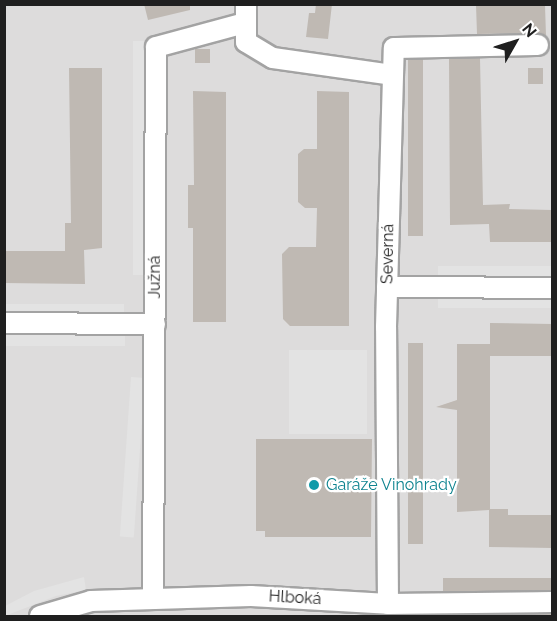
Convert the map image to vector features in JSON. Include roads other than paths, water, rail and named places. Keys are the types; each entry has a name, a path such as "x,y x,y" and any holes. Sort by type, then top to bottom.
{"street":[{"path":"245,14 246,42 273,58 392,75"},
{"name":"Južná","path":"153,599 156,47 245,14"},
{"name":"Severná","path":"388,604 387,287 394,48 538,45"},
{"path":"387,287 552,288"},
{"path":"4,323 155,324"},
{"name":"Hlboká","path":"40,616 91,601 153,599 264,596 388,604 552,602"}],"place":[{"name":"Garáže Vinohrady","path":"314,485"}]}
